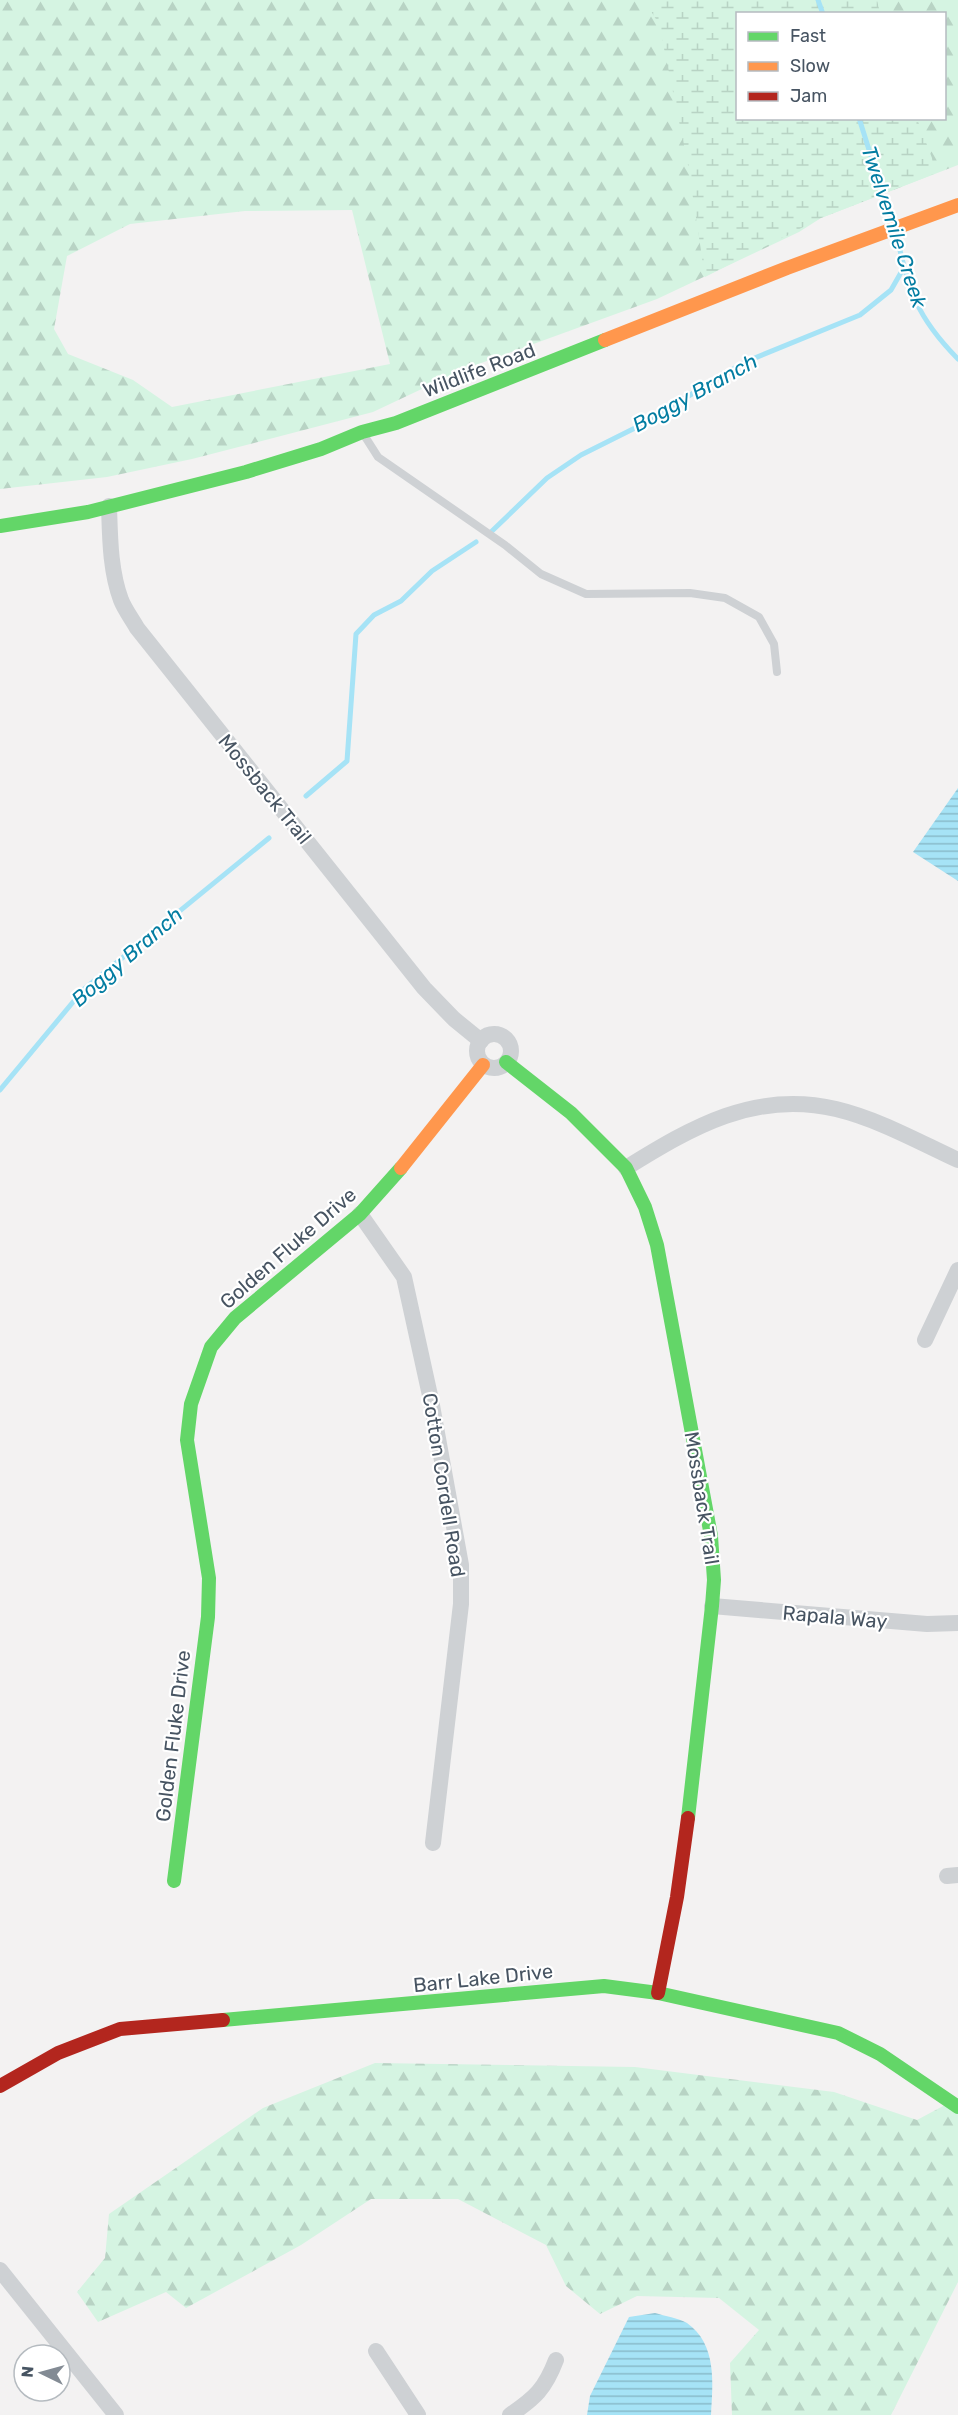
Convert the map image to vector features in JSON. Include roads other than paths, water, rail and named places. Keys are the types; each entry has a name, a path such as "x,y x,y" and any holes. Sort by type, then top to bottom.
{"street":[{"name":"Wildlife Road","path":"0,526 88,512 246,472 321,449 362,432 396,423 787,268 958,205"},
{"name":"Mossback Trail","path":"109,506 110,547 115,577 121,600 137,628 424,988 454,1019 481,1041"},
{"path":"492,1035 502,1037 510,1050 506,1062 494,1068 483,1065 477,1054 481,1041 492,1035"},
{"name":"Mossback Trail","path":"506,1062 571,1113 626,1168 645,1207 657,1245 711,1536 714,1580 712,1606 682,1865 670,1940 658,1993"},
{"name":"Golden Fluke Drive","path":"174,1881 205,1638 209,1578 187,1440 191,1404 212,1347 235,1318 360,1214 400,1169 483,1065"},
{"path":"626,1168 680,1134 721,1116 756,1107 796,1103 836,1109 875,1122 958,1161"},
{"name":"Cotton Cordell Road","path":"360,1214 404,1277 461,1565 460,1604 433,1843"},
{"path":"925,1340 958,1270"},
{"name":"Rapala Way","path":"712,1606 927,1624 958,1623"},
{"name":"Barr Lake Drive","path":"0,2086 28,2067 84,2041 120,2029 604,1986 658,1993 838,2033 880,2054 958,2107"},
{"path":"0,2270 116,2415"},
{"path":"376,2351 418,2415"},
{"path":"510,2415 535,2397 548,2380 556,2360"}],"lane":[{"path":"362,432 378,457 505,544 541,574 586,594 690,593 725,598 759,617 774,644 777,672"}],"water":[{"path":"958,788 958,881 913,852"},
{"path":"655,2313 687,2323 704,2342 711,2365 711,2415 587,2415 590,2396 629,2317"}],"waterway":[{"name":"Twelvemile Creek","path":"818,0 822,12"},
{"name":"Twelvemile Creek","path":"860,120 892,223"},
{"name":"Twelvemile Creek","path":"896,234 916,302 932,329 958,359"},
{"name":"Boggy Branch","path":"492,531 547,478 581,455 637,427 745,362 860,315 891,290 903,269"},
{"name":"Boggy Branch","path":"306,796 347,761 356,634 374,615 401,601 432,571 476,542"},
{"name":"Boggy Branch","path":"0,1090 83,990 269,838"}]}
